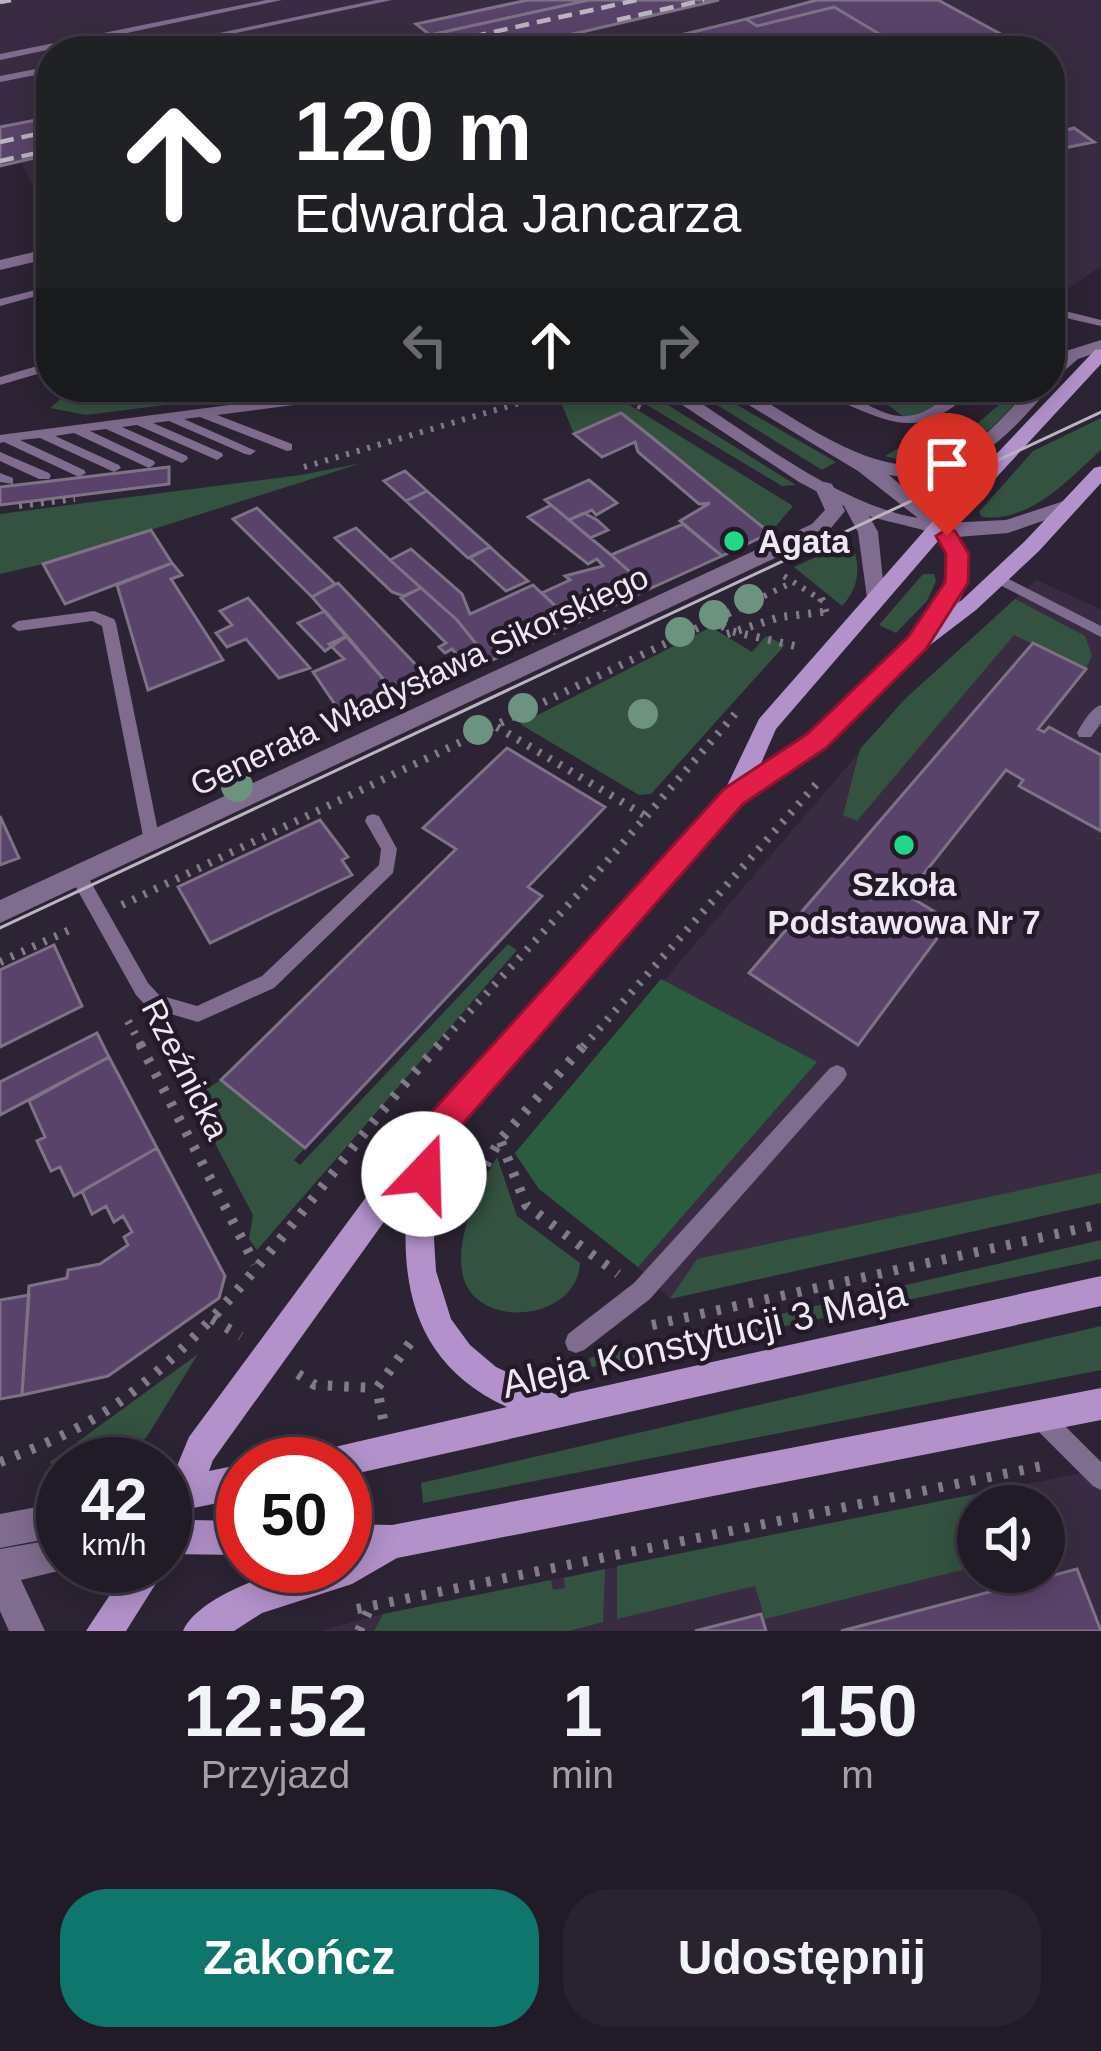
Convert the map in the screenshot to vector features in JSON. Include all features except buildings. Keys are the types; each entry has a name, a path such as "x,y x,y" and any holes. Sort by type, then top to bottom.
{"main road":[{"path":"1065,389 1101,350"},
{"path":"734,796 767,724 1053,402"},
{"path":"192,1466 431,1137 734,796 817,741 917,643 1032,546 1101,472"},
{"path":"431,1137 419,1248 423,1290 435,1328 482,1376 561,1413"},
{"name":"Aleja Konstytucji 3 Maja","path":"372,1454 1101,1291"},
{"path":"372,1542 392,1542 1101,1404"},
{"path":"201,1631 254,1598 340,1572 392,1542"},
{"path":"104,1631 131,1593"}],"street":[{"path":"0,265 36,257"},
{"path":"1065,362 1072,355 1101,350"},
{"path":"688,402 879,517 974,534 1007,530 1064,507"},
{"path":"754,402 858,462 914,501 954,544 960,568 956,583 917,643"},
{"path":"858,462 905,472 956,466 976,453 1026,402"},
{"name":"Generała Władysława Sikorskiego","path":"0,912 762,556 830,521 834,505 825,488"},
{"path":"854,506 868,532 875,600"},
{"path":"0,1531 36,1524"},
{"path":"0,1566 36,1560"},
{"path":"0,1585 10,1592 27,1631"}],"lane":[{"path":"102,36 278,0"},
{"path":"212,36 388,0"},
{"path":"0,57 36,50"},
{"path":"0,79 36,72"},
{"path":"0,303 36,294"},
{"path":"1065,314 1101,323"},
{"path":"0,381 36,370"},
{"path":"3,439 280,402"},
{"path":"844,402 899,424 937,416 953,402"},
{"path":"201,412 286,447"},
{"path":"170,417 250,452"},
{"path":"138,421 217,456"},
{"path":"107,425 182,459"},
{"path":"75,429 149,464"},
{"path":"41,434 114,469"},
{"path":"3,439 79,473"},
{"path":"0,456 44,476"},
{"path":"998,578 1101,632"},
{"path":"18,626 94,616 109,623 152,841"},
{"path":"1085,733 1101,711"},
{"name":"Rzeźnicka","path":"78,875 153,1001 198,1014 268,982 387,868 389,849 373,821"},
{"path":"576,1342 642,1291 837,1075"},
{"path":"1040,1416 1101,1478"}],"path":[{"path":"762,556 791,583"},
{"path":"100,916 712,620 791,583 802,583 823,599 827,612 782,663"},
{"path":"712,620 727,634 775,636 797,646"},
{"path":"0,1462 35,1452 104,1412 212,1319 382,1108 751,697"},
{"path":"495,726 644,815"},
{"path":"457,1228 473,1180 500,1141 831,768"},
{"path":"0,962 80,925 90,946"},
{"name":"Rzeźnicka","path":"122,1011 255,1264"},
{"path":"500,1141 526,1205 680,1319"},
{"path":"638,1328 1101,1224"},
{"path":"314,1385 377,1388 387,1451"},
{"path":"392,1542 397,1600 1081,1458"},
{"path":"359,1631 370,1606"}],"shaded area":[{"path":"0,0 1101,0 1101,266 1066,290 1065,36 36,36 36,192 21,162 0,166"},
{"path":"1036,580 1101,609 1101,1202 670,1299 638,1267 539,1189 515,1154 905,699"},
{"path":"1101,1469 1101,1631 320,1631 383,1614 957,1498 957,1593 1065,1593 1065,1485 1022,1485"}],"green space":[{"path":"57,402 189,402 86,415 50,408"},
{"path":"561,402 625,402 793,506 770,533 621,413 574,434"},
{"path":"642,402 663,402 796,485 782,486"},
{"path":"712,402 732,402 836,462 822,470"},
{"path":"939,402 924,416 904,417 888,405"},
{"path":"1002,402 1016,402 984,435 951,456 910,461 885,456 909,442 978,423"},
{"path":"1101,418 1101,450 1062,486 1017,513 982,517 979,512 1033,451"},
{"path":"362,463 43,564 0,574 0,514"},
{"path":"849,542 857,575 842,606 794,567"},
{"path":"923,574 934,574 936,581 927,601 896,633 879,625"},
{"path":"1015,599 1085,636 1092,655 1086,669 1014,635 857,821 843,815 860,749 905,699"},
{"path":"711,627 752,652 766,636 785,645 651,794 639,795 520,724"},
{"path":"508,944 517,950 257,1250 249,1239 253,1215 191,1098 221,1080 305,1148 294,1160 300,1165"},
{"path":"661,979 817,1062 638,1267 539,1189 515,1153"},
{"path":"497,1157 517,1216 580,1263 567,1293 539,1309 505,1312 490,1307 476,1298 461,1267 466,1227"},
{"path":"1101,1173 1101,1203 670,1299 697,1259"},
{"path":"1101,1240 1101,1259 592,1367 589,1358"},
{"path":"1101,1326 1101,1370 423,1503 421,1483"},
{"path":"198,1354 147,1437 84,1437"},
{"path":"957,1498 957,1571 765,1619 755,1586 617,1619 617,1566"},
{"path":"605,1569 603,1622 569,1631 374,1631 383,1614 551,1580 553,1590 565,1588 564,1578"}],"tram line":[{"path":"0,928 1101,412"}],"railway":[{"path":"0,2 11,0"},
{"path":"475,36 637,0"},
{"path":"617,20 704,0"},
{"path":"0,142 36,134"},
{"path":"0,161 36,153"}],"place":[{"name":"Agata","path":"734,541"},
{"name":"Szkoła Podstawowa Nr 7","path":"904,845"}],"route":[{"path":"424,1174 431,1137 734,796 817,741 917,643 956,583 958,554 947,536"}]}
